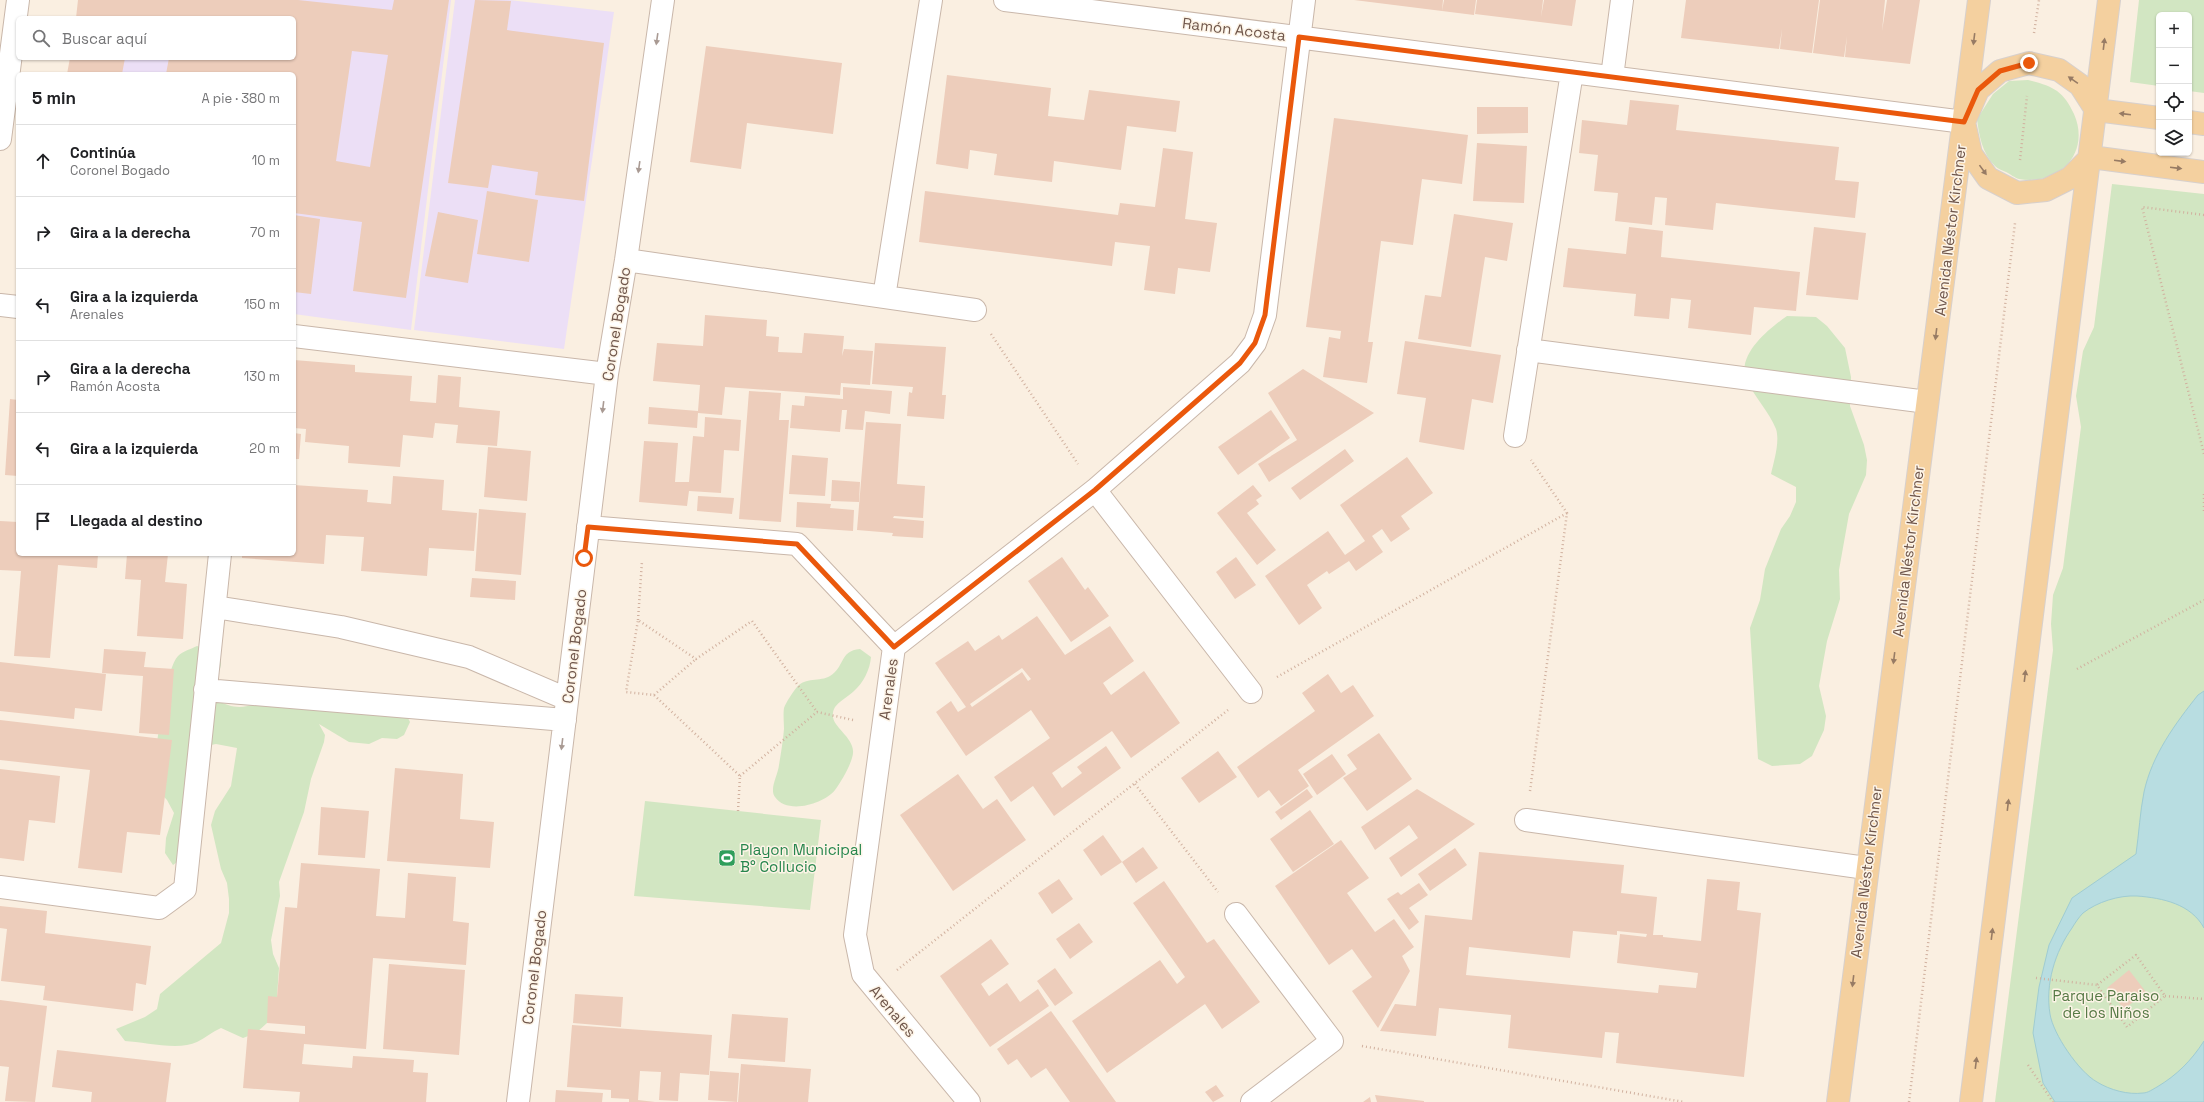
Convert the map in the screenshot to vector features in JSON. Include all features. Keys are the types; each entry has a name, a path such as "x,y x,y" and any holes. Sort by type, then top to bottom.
{"main road":[{"name":"Avenida Néstor Kirchner","path":"1838,1102 1866,868 1979,0"},
{"path":"1971,1102 2109,0"},
{"path":"2090,157 2070,178 2046,190 2017,193 1988,178 1971,154 1964,122 1978,90 2000,71 2029,63 2059,70 2080,85 2096,110"},
{"path":"2096,110 2156,118"},
{"path":"2192,122 2204,124"},
{"path":"2090,157 2204,172"}],"street":[{"path":"0,139 18,0"},
{"name":"Coronel Bogado","path":"518,1102 607,374 626,260 663,0"},
{"path":"884,297 931,0"},
{"name":"Ramón Acosta","path":"1005,0 1964,122"},
{"name":"Arenales","path":"969,1102 863,974 854,935 894,647 1095,490 1240,363 1255,343 1265,315 1304,0"},
{"path":"1612,77 1622,0"},
{"path":"1515,436 1572,72"},
{"path":"626,260 975,310"},
{"path":"0,305 16,307"},
{"path":"296,336 607,374"},
{"path":"1528,350 1927,402"},
{"path":"1095,490 1251,692"},
{"path":"588,527 797,544 894,647"},
{"path":"0,887 159,908 185,889 220,556"},
{"path":"215,608 341,627 469,657 566,710"},
{"path":"205,690 566,710"},
{"path":"1526,820 1866,868"},
{"path":"1236,914 1332,1041 1252,1102"}],"path":[{"path":"1909,1102 2012,255 2029,63 2039,0"},
{"path":"2204,215 2142,206 2204,454"},
{"path":"975,310 1095,490"},
{"path":"1515,436 1567,513 1526,820"},
{"path":"2204,494 2204,511"},
{"path":"875,988 1251,692 1567,513"},
{"path":"644,531 638,620 626,692 654,695 740,776"},
{"path":"2077,669 2204,600"},
{"path":"638,620 696,659"},
{"path":"654,695 696,659 752,621 817,712 883,726"},
{"path":"738,811 740,776 817,712"},
{"path":"1135,784 1236,914"},
{"path":"2036,978 2097,985 2136,955 2164,996"},
{"path":"2097,985 2127,1027 2164,996 2204,999"},
{"path":"1332,1041 1684,1102"},
{"path":"2028,1064 2053,1102"}],"shaded area":[{"path":"81,0 451,0 411,330 296,314 296,72 70,72 72,60 296,60 296,16 270,16"},
{"path":"455,0 509,0 614,12 564,349 414,330"}],"green space":[{"path":"2139,0 2204,0 2204,93 2192,91 2192,12 2156,12 2156,86 2130,82"},
{"path":"2028,80 2044,84 2061,94 2066,99 2074,114 2078,128 2078,142 2075,154 2068,164 2058,172 2047,177 2034,180 2019,179 1995,166 1984,150 1977,119 1993,94 2009,81"},
{"name":"Parque Paraiso de los Niños","path":"2112,184 2204,194 2204,1102 1995,1102 2053,650 2051,624 2053,595 2063,568 2081,427 2076,396 2083,351 2094,327"},
{"path":"1787,316 1816,317 1827,326 1845,348 1851,377 1850,406 1864,445 1867,460 1866,475 1849,514 1839,570 1840,599 1827,641 1819,686 1826,716 1824,730 1812,756 1800,764 1772,766 1758,759 1750,628 1760,600 1765,569 1781,529 1790,516 1796,502 1796,487 1771,474 1777,446 1776,429 1749,385 1744,369 1746,360 1757,342 1772,327"},
{"path":"197,646 217,652 220,657 221,664 213,683 213,691 215,699 222,703 234,707 240,707 265,702 407,716 410,722 404,735 397,739 382,738 369,744 349,742 319,724 325,735 324,742 311,779 304,812 279,882 280,896 271,940 273,954 279,968 277,997 267,1023 256,1033 243,1038 221,1028 190,1045 171,1046 125,1041 116,1029 145,1017 157,1009 160,994 221,943 229,913 227,883 221,869 211,825 215,811 231,786 237,748 216,744 201,747 192,851 173,865 165,853 166,838 174,813 167,800 151,783 161,715 173,664 180,654"},
{"path":"860,649 871,657 866,676 851,694 838,703 833,713 833,718 836,724 852,745 852,758 847,770 835,790 823,800 805,806 788,805 781,802 773,794 773,790 781,752 784,729 784,708 786,703 800,684 830,676 838,668 845,656 853,650"},
{"name":"Playon Municipal B° Collucio","path":"645,801 821,820 810,910 634,896"}],"water":[{"path":"2204,691 2204,928 2192,913 2175,904 2157,898 2130,896 2116,898 2101,903 2083,913 2066,937 2056,958 2050,980 2049,1003 2050,1014 2056,1032 2061,1042 2082,1070 2097,1082 2119,1091 2131,1093 2149,1092 2171,1078 2183,1067 2204,1041 2204,1102 2055,1102 2043,1083 2033,1033 2039,987 2049,945 2072,898 2136,854 2141,807 2148,778 2153,765 2165,740 2198,695"}],"building":[{"path":"78,0 298,0 392,10 394,0 449,0 406,298 353,291 362,222 296,213 296,72 166,72 169,60 296,60 296,16 76,16","holes":["352,51 388,55 370,167 336,161"]},
{"path":"475,0 511,1 507,30 604,43 584,201 535,195 538,172 492,165 488,188 448,183"},
{"path":"1354,0 1443,0 1442,11"},
{"path":"1444,0 1476,0 1474,15 1442,11"},
{"path":"1477,0 1543,0 1541,17 1544,0 1576,0 1572,26 1475,14"},
{"path":"1686,0 1819,0 1812,53 1780,49 1782,29 1779,49 1681,38"},
{"path":"1820,0 1885,0 1882,31 1887,0 1920,0 1910,64 1845,57 1847,36 1844,57 1813,53"},
{"path":"706,46 842,63 833,134 747,123 741,169 690,162"},
{"path":"70,60 125,60 122,72 67,72"},
{"path":"947,75 1051,88 1048,116 1084,120 1089,90 1180,101 1176,132 1127,126 1121,170 1054,161 1052,182 994,175 997,154 970,150 968,169 936,164"},
{"path":"1630,100 1679,105 1676,130 1839,147 1835,180 1859,182 1855,218 1716,203 1713,230 1665,225 1667,198 1655,197 1652,225 1615,221 1618,193 1594,191 1598,155 1579,153 1582,120 1627,125"},
{"path":"1477,107 1528,107 1528,133 1477,134"},
{"path":"1334,118 1468,135 1462,184 1422,179 1413,245 1381,241 1368,342 1373,342 1367,383 1323,377 1329,337 1340,339 1341,331 1306,327"},
{"path":"1477,143 1527,146 1524,203 1473,201"},
{"path":"1163,148 1193,152 1185,219 1217,223 1210,272 1178,268 1175,294 1144,290 1150,246 1115,242 1112,266 919,242 925,191 1118,215 1120,203 1155,207"},
{"path":"487,191 538,200 529,262 477,254"},
{"path":"438,212 478,220 468,283 425,276"},
{"path":"1454,214 1513,223 1507,261 1485,257 1471,347 1418,339 1425,295 1441,297"},
{"path":"296,215 320,219 311,294 296,292"},
{"path":"1629,227 1663,231 1661,257 1800,272 1796,311 1754,307 1751,335 1688,328 1691,300 1671,298 1669,319 1634,316 1636,294 1563,287 1568,248 1626,254"},
{"path":"1814,227 1866,233 1858,300 1806,295"},
{"path":"705,315 767,320 766,336 779,337 778,352 802,353 804,333 844,336 842,356 844,349 873,351 870,385 841,383 840,395 725,387 722,415 698,413 697,428 648,424 649,407 698,411 700,385 653,381 657,343 703,346"},
{"path":"1405,341 1501,355 1493,403 1472,399 1464,450 1419,442 1426,398 1397,394"},
{"path":"875,343 946,347 942,395 946,395 944,419 907,416 909,392 912,393 913,387 872,384"},
{"path":"296,360 355,365 355,372 412,376 410,401 436,403 438,375 461,377 459,407 500,411 497,446 456,443 458,425 435,423 433,438 403,435 400,467 348,463 349,446 305,442 306,429 296,428"},
{"path":"1303,369 1374,413 1269,482 1258,464 1297,440 1268,393"},
{"path":"843,387 892,391 890,414 865,411 863,430 845,429 847,410 842,410 840,432 790,428 792,405 804,406 805,396 843,399"},
{"path":"749,391 781,393 779,420 789,420 781,522 739,519"},
{"path":"10,399 16,400 16,476 5,475"},
{"path":"1271,410 1290,438 1238,475 1218,447"},
{"path":"705,417 741,420 739,451 724,450 721,493 689,491 687,506 639,502 644,441 678,443 675,482 689,482 693,436 704,437"},
{"path":"866,422 901,424 897,484 925,486 923,518 894,516 893,518 924,521 923,538 892,536 893,533 857,530"},
{"path":"296,433 301,434 299,459 296,459"},
{"path":"488,447 531,451 527,501 484,497"},
{"path":"1345,449 1354,461 1300,500 1291,488"},
{"path":"792,455 828,458 825,496 789,494"},
{"path":"1407,457 1433,493 1401,516 1410,529 1391,542 1382,529 1372,536 1383,552 1356,571 1349,561 1329,574 1327,571 1307,585 1322,608 1299,625 1265,576 1328,531 1345,555 1365,541 1340,505"},
{"path":"393,476 444,480 442,510 477,513 474,551 429,548 427,576 361,571 364,537 326,535 324,564 242,558 242,556 296,556 296,485 368,490 367,502 391,504"},
{"path":"832,480 860,482 859,502 831,501"},
{"path":"1253,485 1262,496 1256,500 1259,504 1247,513 1276,550 1257,565 1217,513"},
{"path":"698,496 734,498 732,514 697,511"},
{"path":"797,502 831,504 830,508 854,510 853,531 796,527"},
{"path":"479,509 526,513 521,575 475,571"},
{"path":"0,521 16,522 16,556 98,556 97,568 58,565 50,658 14,656 21,571 0,570"},
{"path":"127,556 168,556 165,582 187,584 183,639 137,636 141,580 125,579"},
{"path":"1062,557 1085,590 1088,587 1109,616 1071,642 1028,581"},
{"path":"1236,557 1256,585 1235,599 1216,572"},
{"path":"472,578 516,581 515,600 470,597"},
{"path":"1037,616 1065,655 1110,626 1134,661 1103,683 1111,695 1144,671 1180,723 1131,758 1112,731 1052,773 1062,788 1082,773 1077,767 1106,746 1121,768 1054,816 1033,786 1011,802 994,777 1050,738 1031,710 966,756 936,712 951,701 958,712 966,707 935,663 968,641 975,651 999,635 1002,640","holes":["1022,668 1031,679 1028,681 1022,672 972,707 970,704"]},
{"path":"104,649 146,652 144,667 174,669 169,735 139,733 143,676 102,673"},
{"path":"0,662 106,674 102,711 75,708 74,719 0,711"},
{"path":"1328,674 1341,693 1353,685 1374,716 1298,770 1309,786 1281,806 1269,790 1258,798 1237,767 1315,711 1302,693"},
{"path":"0,720 172,740 160,835 127,832 122,873 78,868 90,770 0,760"},
{"path":"1379,733 1412,779 1367,811 1343,778 1357,769 1347,755"},
{"path":"1218,751 1237,777 1199,803 1181,778"},
{"path":"1332,754 1346,774 1317,795 1303,774"},
{"path":"395,768 463,774 460,819 494,822 490,868 387,861"},
{"path":"0,769 60,776 55,823 29,820 24,861 0,858"},
{"path":"958,774 983,809 997,799 1026,840 953,891 900,815"},
{"path":"1307,789 1313,797 1281,820 1275,812"},
{"path":"1417,789 1475,824 1401,877 1389,858 1418,838 1409,825 1375,850 1361,827"},
{"path":"321,807 369,811 365,858 318,855"},
{"path":"1310,810 1334,844 1293,872 1270,839"},
{"path":"1103,835 1122,862 1101,876 1083,850"},
{"path":"1341,840 1369,878 1347,893 1375,932 1394,919 1414,947 1402,956 1410,971 1378,1028 1352,991 1372,977 1352,949 1329,965 1275,886"},
{"path":"1143,847 1158,868 1136,883 1122,862"},
{"path":"1455,848 1467,865 1430,891 1418,874"},
{"path":"1479,852 1624,865 1621,893 1657,897 1653,935 1663,935 1663,937 1701,941 1707,879 1740,882 1737,910 1761,913 1744,1077 1616,1063 1619,1033 1605,1032 1602,1058 1508,1048 1511,1015 1439,1008 1436,1036 1380,1031 1395,1004 1416,1006 1425,915 1472,920","holes":["1573,931 1617,935 1617,931 1647,934 1646,937 1620,934 1617,963 1698,973 1696,988 1659,985 1658,993 1466,975 1469,947 1570,958"]},
{"path":"301,863 380,869 376,916 405,918 408,873 456,877 453,921 469,923 466,965 373,958 366,1049 304,1044 302,1064 352,1068 353,1056 414,1060 413,1072 428,1073 426,1102 299,1102 300,1092 243,1088 248,1029 305,1034 305,1026 267,1023 268,996 277,997 285,907 297,908"},
{"path":"1059,879 1073,899 1052,914 1038,893"},
{"path":"1164,881 1207,943 1214,939 1260,1002 1222,1029 1205,1004 1107,1073 1072,1021 1160,960 1177,984 1185,977 1133,903"},
{"path":"1419,883 1428,895 1409,908 1419,922 1409,930 1387,899 1398,892 1401,895"},
{"path":"0,906 47,911 45,933 151,946 146,985 136,983 133,1011 43,1000 45,986 1,981 7,929 0,928"},
{"path":"1079,923 1093,942 1070,959 1056,939"},
{"path":"991,939 1009,964 981,984 989,996 1007,983 1020,1002 1038,989 1049,1006 990,1047 940,976"},
{"path":"389,964 465,970 459,1055 383,1049"},
{"path":"1055,968 1073,993 1055,1006 1037,981"},
{"path":"2129,970 2146,992 2124,1009 2107,988"},
{"path":"575,994 623,997 621,1027 573,1023"},
{"path":"0,1000 47,1006 35,1102 5,1101 9,1067 0,1066"},
{"path":"1051,1011 1116,1102 1070,1102 1046,1068 1031,1078 1017,1059 1008,1065 997,1049"},
{"path":"732,1014 788,1018 785,1062 728,1058"},
{"path":"572,1025 712,1035 709,1075 680,1073 678,1101 659,1100 661,1072 640,1071 638,1100 655,1102 629,1102 629,1099 611,1098 611,1090 567,1087"},
{"path":"57,1050 171,1063 166,1102 91,1102 92,1092 52,1087"},
{"path":"741,1064 811,1069 808,1102 738,1102"},
{"path":"710,1071 739,1073 737,1102 708,1100"},
{"path":"1216,1085 1224,1096 1213,1102 1205,1092"},
{"path":"556,1090 603,1093 602,1102 555,1102"},
{"path":"1375,1095 1424,1101 1424,1102 1377,1102"},
{"path":"1370,1097 1371,1102 1363,1102"}],"place":[{"name":"Playon Municipal B° Collucio","path":"727,858"}],"route":[{"path":"584,558 588,527 797,544 894,647 989,571 1095,490 1240,363 1255,343 1265,315 1299,37 1964,122 1978,90 2000,71 2029,63"}]}
